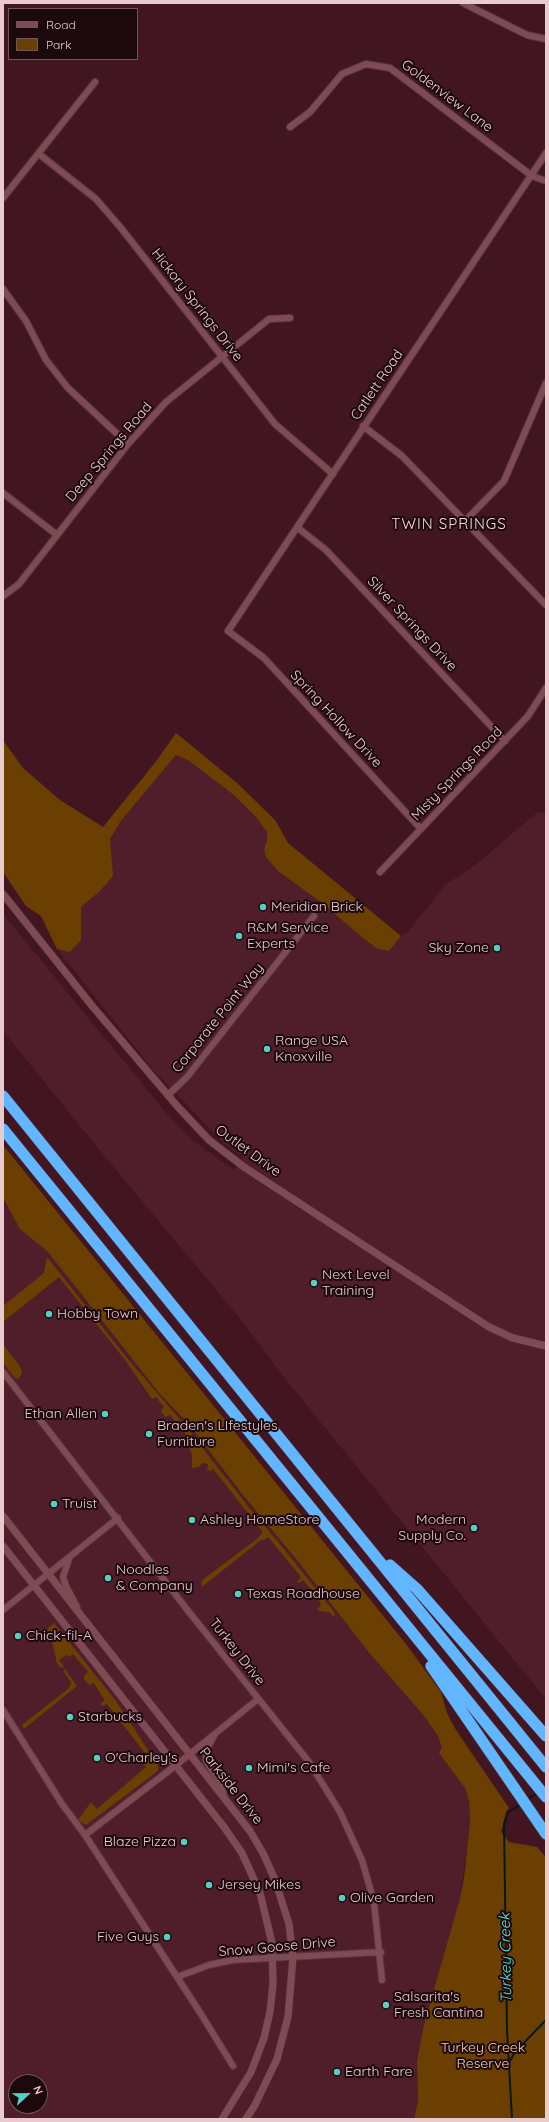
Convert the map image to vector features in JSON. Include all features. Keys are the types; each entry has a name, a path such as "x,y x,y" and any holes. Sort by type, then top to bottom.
{"highway":[{"path":"3,1096 546,1767"},
{"path":"3,1129 543,1793"},
{"path":"363,1540 417,1589 546,1736"},
{"path":"400,1619 546,1834"}],"street":[{"path":"463,3 527,35 546,39"},
{"name":"Goldenview Lane","path":"290,127 310,112 342,74 366,64 390,68 532,176 546,181"},
{"path":"3,198 95,82"},
{"name":"Catlett Road","path":"228,631 298,528 364,426 546,153"},
{"name":"Hickory Springs Drive","path":"39,154 96,199 121,228 275,424 333,474"},
{"path":"3,289 26,321 46,360 68,388 128,444"},
{"name":"Deep Springs Road","path":"3,596 19,584 128,444 166,402 223,358 269,319 290,318"},
{"path":"464,522 504,481 546,383"},
{"path":"364,426 402,456 464,522 546,605"},
{"path":"3,493 57,535"},
{"name":"Silver Springs Drive","path":"298,528 326,550 505,741"},
{"name":"Spring Hollow Drive","path":"228,631 264,658 421,829"},
{"name":"Misty Springs Road","path":"380,872 528,716 546,688"},
{"name":"Outlet Drive","path":"3,894 69,978 199,1131 244,1167 489,1327 512,1338 546,1346"},
{"name":"Corporate Point Way","path":"168,1095 187,1077 314,916"},
{"name":"Turkey Drive","path":"3,1372 258,1699 309,1762 340,1812 362,1860 374,1902 381,1952 382,1980"},
{"name":"Parkside Drive","path":"3,1516 250,1831 276,1880 285,1907 293,1957 288,2016 277,2059 246,2119"},
{"path":"3,1610 118,1518"},
{"path":"3,1546 242,1853 260,1893 268,1921 274,1958 274,1984 270,2012 264,2038 251,2072 222,2119"},
{"path":"69,1557 65,1569 64,1583 79,1612"},
{"path":"85,1835 175,1766 258,1699"},
{"path":"3,1710 62,1804 85,1835 233,2066"},
{"path":"217,1732 209,1743 205,1757 208,1767 221,1784 225,1799"},
{"name":"Snow Goose Drive","path":"177,1977 221,1962 381,1952"}],"shaded area":[{"path":"176,733 237,783 275,820 288,843 401,936 407,933 445,885 474,866 538,812 546,813 546,1699 283,1376 243,1322 111,1164 3,1031 3,914 168,1115 192,1140 234,1170 243,1156 226,1145 155,1072 57,949 41,916"},
{"name":"Turkey Creek","path":"3,1192 446,1739 454,1772 465,1788 469,1801 470,1822 460,1898 423,2028 417,2061 418,2100 414,2119 3,2119"}],"green space":[{"path":"176,733 237,783 275,820 288,843 401,936 389,951 378,949 368,942 322,903 278,871 266,857 264,849 267,841 267,832 257,818 234,795 188,760 176,755 120,822 110,839 113,876 99,892 81,907 81,940 70,952 57,949 41,916 26,906 3,872 3,740 23,768 60,800 103,827 158,759"},
{"name":"Turkey Creek Reserve","path":"3,1145 406,1644 441,1692 447,1713 456,1730 509,1808 506,1812 501,1832 509,1842 537,1847 546,1857 546,2119 414,2119 418,2100 417,2061 423,2028 460,1898 464,1878 470,1821 469,1801 465,1788 439,1753 442,1748 438,1736 425,1717 371,1655 297,1560 243,1495 187,1422 159,1393 47,1251 20,1229 3,1198"},
{"path":"47,1257 127,1358 184,1424 247,1505 284,1549 335,1613 334,1617 329,1612 319,1611 317,1608 321,1606 317,1597 303,1580 299,1583 297,1582 301,1577 268,1537 261,1540 203,1586 201,1584 202,1580 257,1539 262,1533 261,1530 210,1465 213,1469 211,1471 207,1470 208,1464 202,1463 199,1467 192,1468 192,1455 189,1446 193,1443 170,1415 165,1417 161,1411 164,1407 156,1397 152,1399 125,1360 59,1277 3,1322 3,1306 44,1273"},
{"path":"3,1344 21,1368 22,1373 18,1379 15,1378 3,1363"},
{"path":"54,1623 116,1701 158,1765 158,1771 86,1825 78,1820 91,1802 97,1809 146,1767 143,1762 148,1757 107,1704 101,1706 101,1703 105,1701 94,1683 89,1685 84,1679 84,1676 88,1672 73,1654 69,1657 66,1655 59,1660 64,1667 61,1668 57,1664 52,1640 47,1629"},
{"path":"65,1669 77,1686 24,1729 22,1725 69,1688 71,1682 63,1671"}],"waterway":[{"name":"Turkey Creek","path":"528,1799 538,1793"},
{"name":"Turkey Creek","path":"512,2119 507,2030 504,1825 508,1812 520,1805"},
{"path":"510,2061 515,2052 546,2020"}],"place":[{"name":"Meridian Brick","path":"263,907"},
{"name":"R&M Service Experts","path":"239,936"},
{"name":"Sky Zone","path":"497,948"},
{"name":"Range USA Knoxville","path":"267,1049"},
{"name":"Next Level Training","path":"314,1283"},
{"name":"Hobby Town","path":"49,1314"},
{"name":"Ethan Allen","path":"105,1414"},
{"name":"Braden's LIfestyles Furniture","path":"149,1434"},
{"name":"Truist","path":"54,1504"},
{"name":"Ashley HomeStore","path":"192,1520"},
{"name":"Modern Supply Co.","path":"474,1528"},
{"name":"Noodles & Company","path":"108,1578"},
{"name":"Texas Roadhouse","path":"238,1594"},
{"name":"Chick-fil-A","path":"18,1636"},
{"name":"Starbucks","path":"70,1717"},
{"name":"O'Charley's","path":"97,1758"},
{"name":"Mimi's Cafe","path":"249,1768"},
{"name":"Blaze Pizza","path":"184,1842"},
{"name":"Jersey Mikes","path":"209,1885"},
{"name":"Olive Garden","path":"342,1898"},
{"name":"Five Guys","path":"167,1937"},
{"name":"Salsarita's Fresh Cantina","path":"386,2005"},
{"name":"Earth Fare","path":"337,2072"}],"district":[{"name":"TWIN SPRINGS","path":"449,524"}]}
